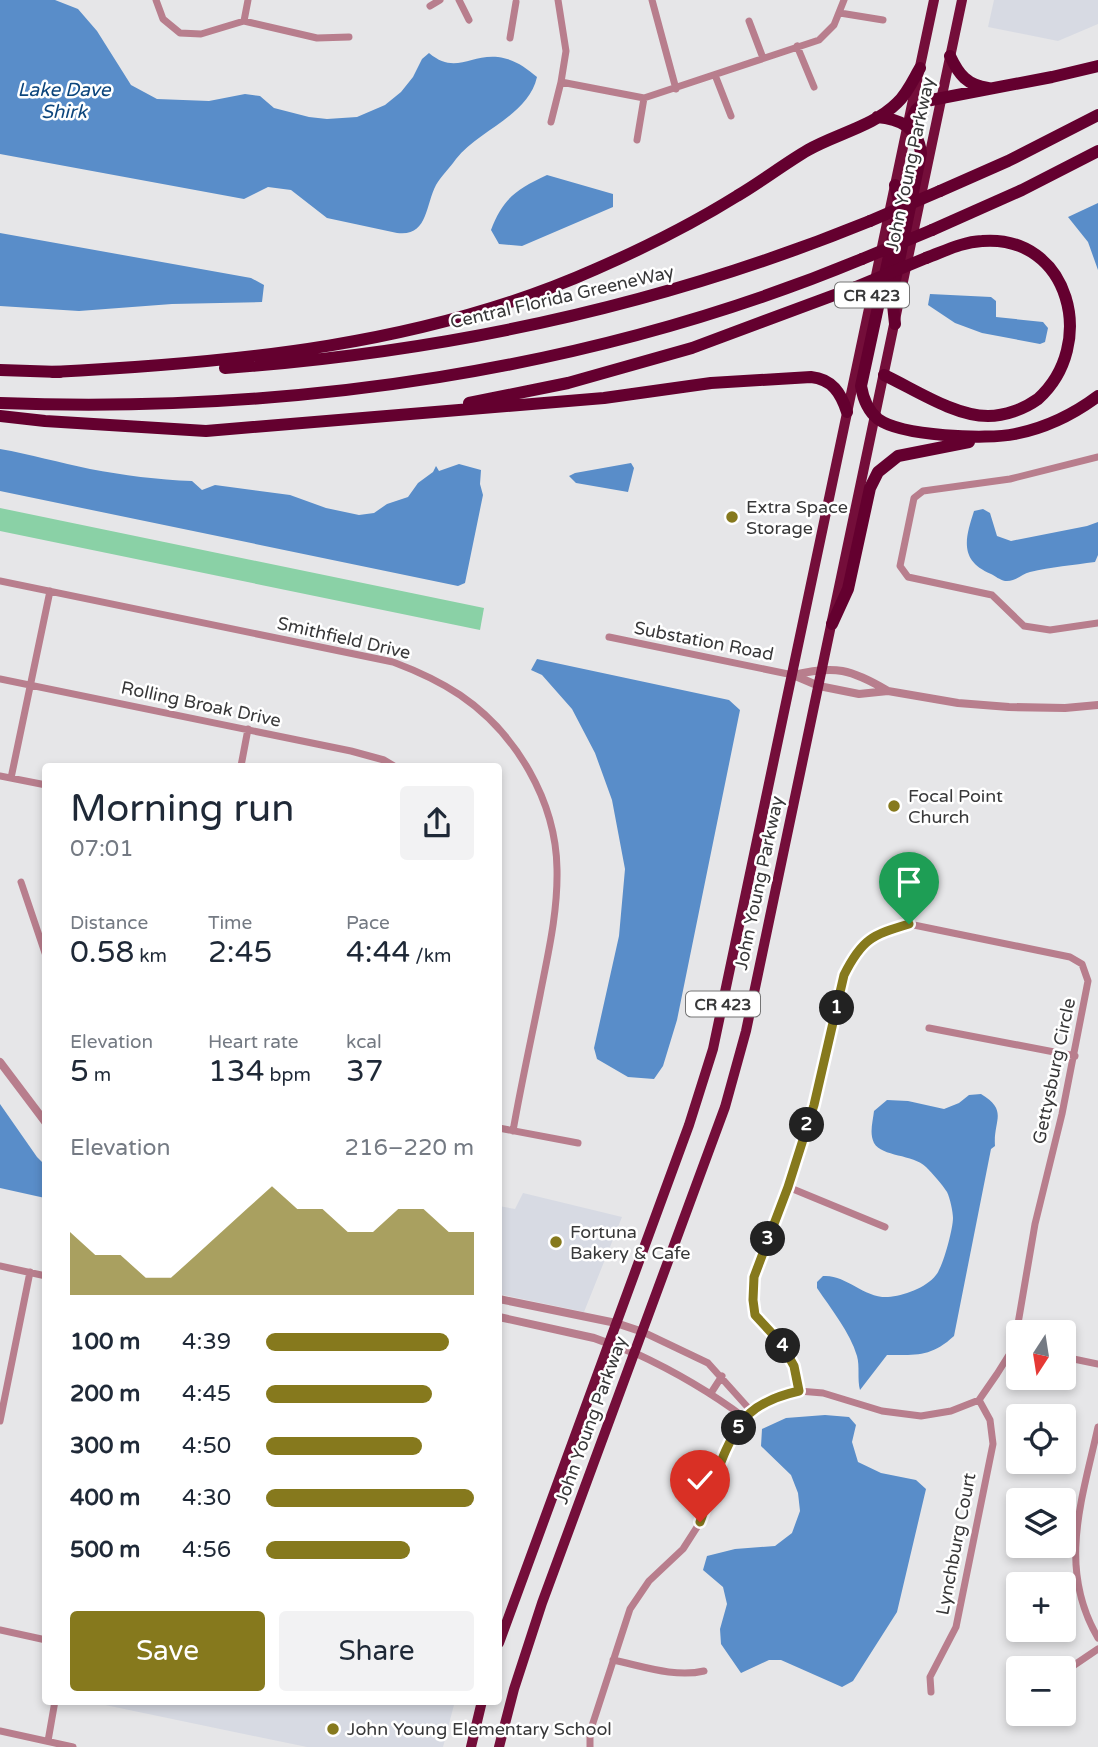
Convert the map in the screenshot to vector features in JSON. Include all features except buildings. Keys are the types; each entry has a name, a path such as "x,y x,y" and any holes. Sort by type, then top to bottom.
{"highway":[{"name":"John Young Parkway","path":"502,1635 689,1125 713,1049 934,0"},
{"name":"John Young Parkway","path":"499,1747 534,1626 725,1107 746,1031 962,0"},
{"path":"950,56 962,77 978,87 992,89"},
{"path":"908,125 916,110 926,101 1098,66"},
{"path":"52,372 226,360 294,350 433,324 512,301 593,271 663,238 736,197 809,149 876,117 899,102 920,68"},
{"name":"Central Florida GreeneWay","path":"0,370 149,371 280,363 367,354 483,335 591,312 696,283 813,244 1008,162 1098,115"},
{"path":"876,117 890,118 908,125 920,145 921,153 892,295 895,324"},
{"path":"0,403 95,405 228,400 350,389 479,369 577,349 685,321 790,287 932,230 1022,190 1098,151"},
{"path":"895,185 900,205 862,386 863,397 876,417 897,426 932,433 989,438"},
{"path":"418,414 568,383 679,351 856,287 954,246 1000,241 1031,252 1057,274 1069,299 1074,336 1069,358 1057,381 1033,402 1000,415 987,416 960,411 884,375"},
{"path":"0,416 206,431 604,398 711,383 811,377 821,378 834,386 847,412"},
{"path":"832,624 848,589 870,488 878,472 898,456 1038,428 1075,411 1098,396"},
{"path":"471,1747 481,1705"}],"street":[{"path":"156,0 163,19 180,33 201,34 244,21 317,38 349,37"},
{"path":"244,21 248,0"},
{"path":"430,6 440,0"},
{"path":"459,0 469,20"},
{"path":"551,122 566,51 558,0"},
{"path":"652,0 676,89"},
{"path":"561,82 644,98 676,89 819,40 834,25 844,0"},
{"path":"510,38 517,1"},
{"path":"840,13 883,20"},
{"path":"749,21 763,58"},
{"path":"797,46 814,87"},
{"path":"715,75 731,116"},
{"path":"637,140 644,98"},
{"path":"1098,457 1010,479 923,491 914,498 900,566 908,577 992,595 1024,626 1049,630 1098,623"},
{"name":"Smithfield Drive","path":"0,580 393,662 429,676 461,696 496,724 517,752 538,788 551,824 557,866 557,902 551,940 513,1131"},
{"path":"11,778 50,591"},
{"name":"Substation Road","path":"609,637 793,675"},
{"path":"793,675 823,668 862,676 888,691"},
{"path":"793,675 819,685 859,694 888,691 958,704 1065,708 1098,705"},
{"name":"Rolling Broak Drive","path":"0,679 351,751 389,763"},
{"path":"242,763 248,729"},
{"path":"0,776 42,784"},
{"path":"21,882 42,944"},
{"name":"Gettysburg Circle","path":"799,1391 794,1366 781,1343 755,1315 754,1277 788,1187 817,1094 844,975 865,941 886,931 909,924 1070,957 1082,964 1088,981 1074,1056 1035,1224 1020,1320"},
{"path":"929,1028 1074,1056"},
{"path":"0,1062 42,1118"},
{"path":"502,1129 578,1143"},
{"path":"788,1187 885,1227"},
{"path":"0,1266 42,1275"},
{"path":"0,1421 30,1272"},
{"path":"502,1300 616,1323 643,1332 708,1363 752,1412"},
{"path":"502,1318 609,1343 635,1353 678,1373 711,1393 745,1419"},
{"path":"1076,1359 1098,1364"},
{"name":"Gettysburg Circle","path":"979,1400 1006,1361"},
{"path":"711,1393 722,1376"},
{"path":"590,1747 590,1732 630,1609 649,1581 683,1549 699,1524 731,1440 752,1412 777,1396 799,1391 823,1393 882,1411 921,1416 951,1410 979,1400"},
{"name":"Lynchburg Court","path":"931,1692 930,1677 956,1627 993,1444 990,1420 979,1400"},
{"path":"1098,1427 1075,1543 1077,1586 1084,1609 1098,1638"},
{"path":"0,1630 42,1639"},
{"path":"1076,1664 1098,1649"},
{"path":"613,1660 679,1674 704,1671"},
{"path":"48,1741 54,1705"},
{"path":"0,1731 73,1747"}],"shaded area":[{"path":"994,0 1098,0 1098,24 1058,41 988,27"},
{"path":"523,1193 622,1217 584,1312 502,1295 502,1207 515,1209"},
{"name":"John Young Elementary School","path":"105,1705 454,1705 443,1747 307,1747"}],"green space":[{"path":"0,508 484,608 480,630 0,531"}],"water":[{"name":"Lake Dave Shirk","path":"0,0 55,0 78,9 97,31 131,85 157,99 209,101 245,94 260,96 274,108 309,117 357,117 385,105 401,92 422,59 429,53 438,59 455,63 488,57 504,58 519,64 537,77 524,102 477,139 440,178 420,225 407,233 397,233 327,218 291,190 268,187 244,199 0,154"},
{"path":"547,175 613,194 613,207 522,246 499,244 491,230 506,202 519,190"},
{"path":"1098,203 1098,270 1088,242 1068,217"},
{"path":"0,233 251,278 264,285 262,302 172,304 79,311 0,306"},
{"path":"930,294 991,297 996,301 996,317 1043,322 1048,328 1045,342 1040,344 982,333 955,323 928,305"},
{"path":"0,449 102,471 192,481 202,490 215,485 290,495 326,508 359,515 374,513 387,504 408,497 436,466 439,471 459,464 481,470 480,484 483,495 465,583 458,586 0,491"},
{"path":"631,463 634,468 628,492 576,483 569,476 575,473"},
{"path":"983,509 990,513 997,536 1011,541 1098,522 1098,555 1095,562 1054,567 1030,572 1009,581 1001,580 974,562 967,548 968,531 974,511"},
{"path":"537,659 729,700 740,710 677,1020 663,1066 654,1079 628,1077 597,1059 594,1048 619,936 625,869 612,800 595,753 572,709 542,675 531,670"},
{"path":"981,1094 990,1100 997,1111 995,1146 991,1149 954,1336 931,1351 887,1355 860,1390 858,1360 854,1347 817,1288 817,1282 823,1276 831,1276 871,1294 888,1297 914,1290 932,1280 939,1271 953,1218 947,1192 926,1167 914,1160 884,1151 874,1143 874,1111 887,1100 908,1101 944,1109 969,1095"},
{"path":"0,1104 42,1162 42,1197 0,1188"},
{"path":"825,1415 849,1417 856,1425 852,1442 858,1462 881,1473 916,1480 926,1489 897,1612 853,1681 842,1687 781,1660 769,1660 741,1673 721,1644 720,1629 727,1604 723,1587 703,1570 707,1556 735,1549 775,1546 792,1533 800,1511 798,1493 791,1475 761,1446 762,1429 786,1418"}],"place":[{"name":"Extra Space Storage","path":"732,517"},
{"name":"Focal Point Church","path":"894,806"},
{"name":"Fortuna Bakery & Cafe","path":"556,1242"},
{"name":"John Young Elementary School","path":"333,1729"}],"route":[{"path":"700,1522 731,1440 745,1419 777,1396 799,1391 794,1366 781,1343 755,1315 754,1277 788,1187 814,1105 844,975 865,941 909,924"}]}
